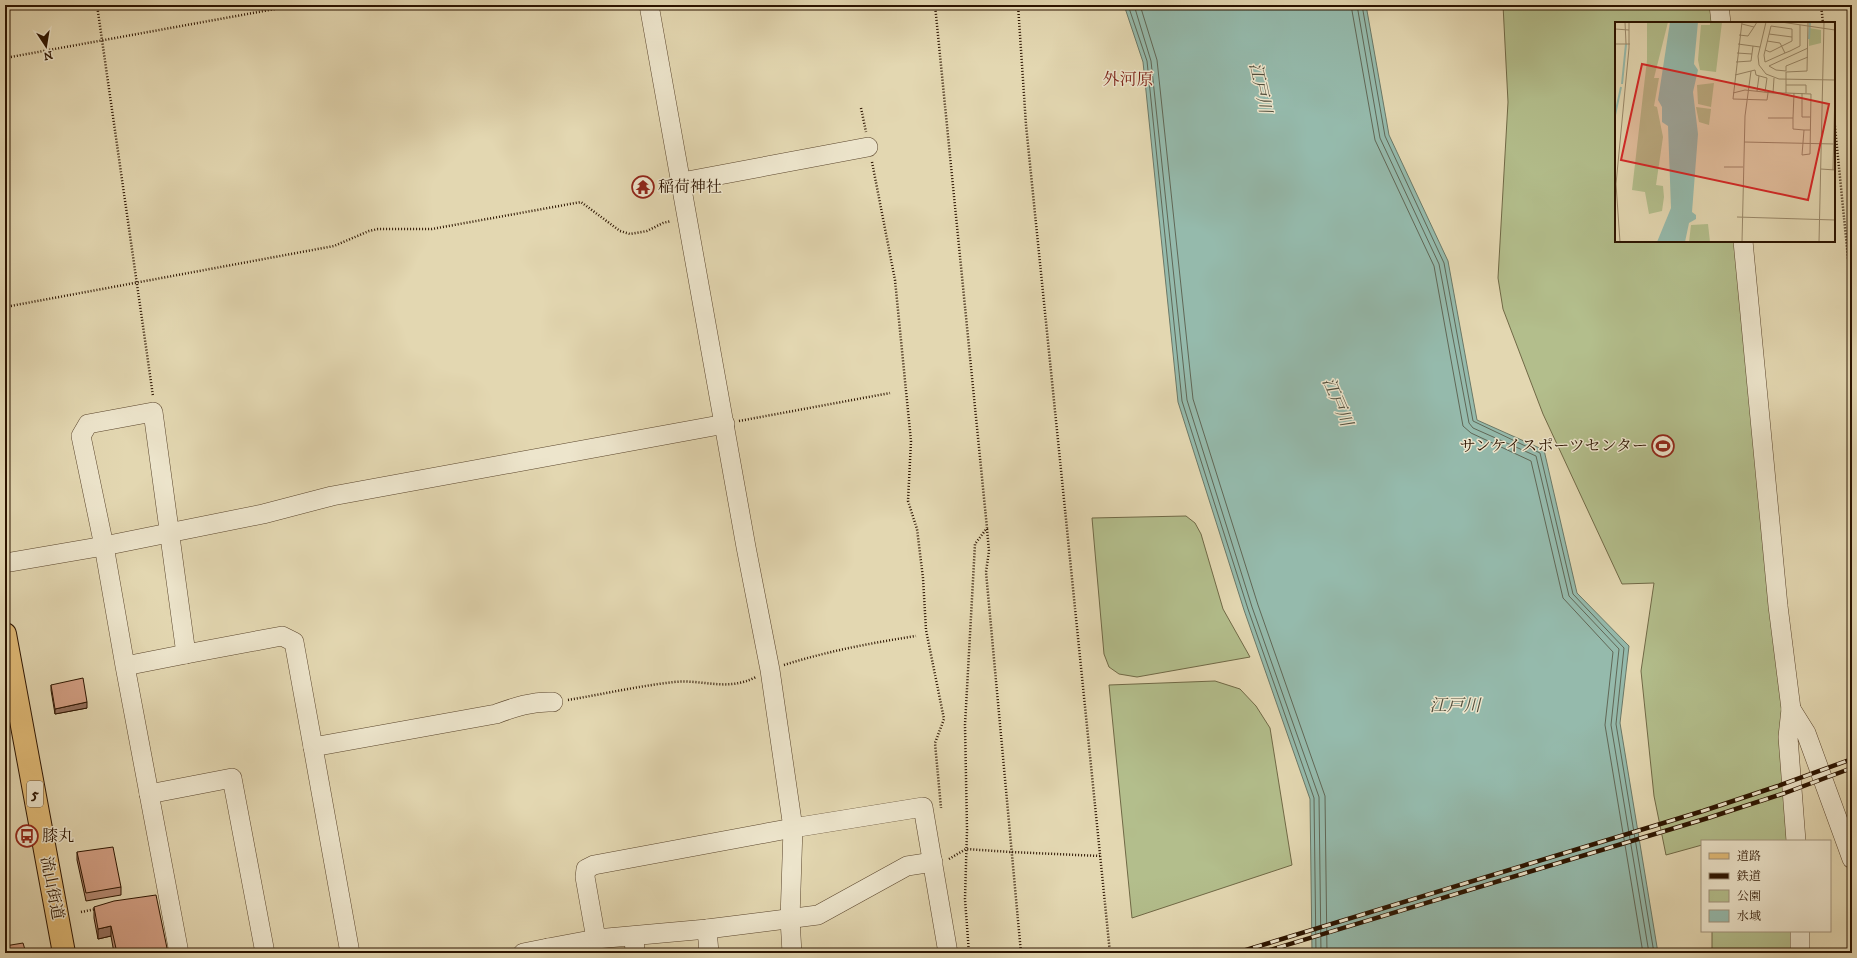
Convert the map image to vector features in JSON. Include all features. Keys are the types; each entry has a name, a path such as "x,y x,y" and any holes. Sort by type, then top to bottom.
{"main road":[{"name":"流山街道","path":"5,634 64,953"}],"street":[{"path":"649,5 688,218 718,425 746,547 770,670 793,828 790,919 792,953"},
{"path":"1719,5 1721,22"},
{"path":"682,182 868,147"},
{"path":"1743,242 1778,606 1791,709 1788,738 1796,840"},
{"path":"179,953 104,546 81,436 88,424 153,412 186,654"},
{"path":"5,563 169,534 263,514 332,496 718,425"},
{"path":"125,666 282,636 294,642 350,953"},
{"path":"313,747 496,714 514,707 541,702 553,702"},
{"path":"1791,709 1806,733 1852,859"},
{"path":"149,794 232,778 265,953"},
{"path":"596,939 585,877 586,868 594,864 793,828 923,807 944,860 948,953"},
{"path":"523,953 548,951 596,939 635,944 707,930 818,915 907,866 944,860"},
{"path":"707,930 709,953"},
{"path":"1800,932 1800,953"}],"path":[{"path":"97,5 154,406 153,412"},
{"path":"5,58 297,5"},
{"path":"935,5 987,528 989,551 986,572 1021,953"},
{"path":"1018,5 1026,125 1110,953"},
{"path":"1821,5 1823,22"},
{"path":"861,108 868,147 878,187 895,280 911,442 908,501 917,529 923,578 926,630 944,719 935,743 941,810"},
{"path":"1835,127 1852,298"},
{"path":"5,307 334,246 369,231 378,229 432,229 581,202 620,231 630,234 647,231 663,223 688,218"},
{"path":"718,425 890,393"},
{"path":"969,953 965,899 965,725 975,544 987,528"},
{"path":"553,702 676,682 734,685 750,680 770,670 816,655 862,645 916,636"},
{"path":"944,860 966,849 1100,856"},
{"path":"81,912 97,909"}],"green space":[{"name":"サンケイスポーツセンター","path":"1503,5 1721,5 1724,22 1615,22 1615,242 1748,242 1804,840 1701,840 1701,845 1666,855 1654,796 1641,671 1654,583 1622,584 1543,414 1503,309 1498,278 1508,102"},
{"path":"1186,516 1195,523 1201,534 1223,609 1250,657 1137,677 1119,674 1109,667 1104,654 1092,518"},
{"path":"1215,681 1240,689 1256,706 1270,728 1292,865 1132,918 1109,685"},
{"path":"1712,932 1808,932 1807,953 1712,953"}],"water":[{"name":"江戸川","path":"1124,5 1366,5 1389,135 1448,261 1477,420 1544,450 1577,593 1629,646 1620,723 1658,953 1312,953 1310,799 1244,610 1178,402 1143,62"}],"building":[{"path":"83,678 87,702 55,709 51,685"},
{"path":"113,847 121,887 86,893 77,852"},
{"path":"156,895 168,953 117,953 111,926 98,929 94,907 114,901"},
{"path":"23,943 26,953 5,953 5,946"}],"railway":[{"path":"1236,953 1703,811 1852,759"},
{"path":"1260,953 1708,818 1785,793 1852,768"}],"place":[{"name":"稲荷神社","path":"643,187"},
{"name":"サンケイスポーツセンター","path":"1663,446"},
{"name":"膝丸","path":"27,836"}],"district":[{"name":"外河原","path":"1128,80"}]}
